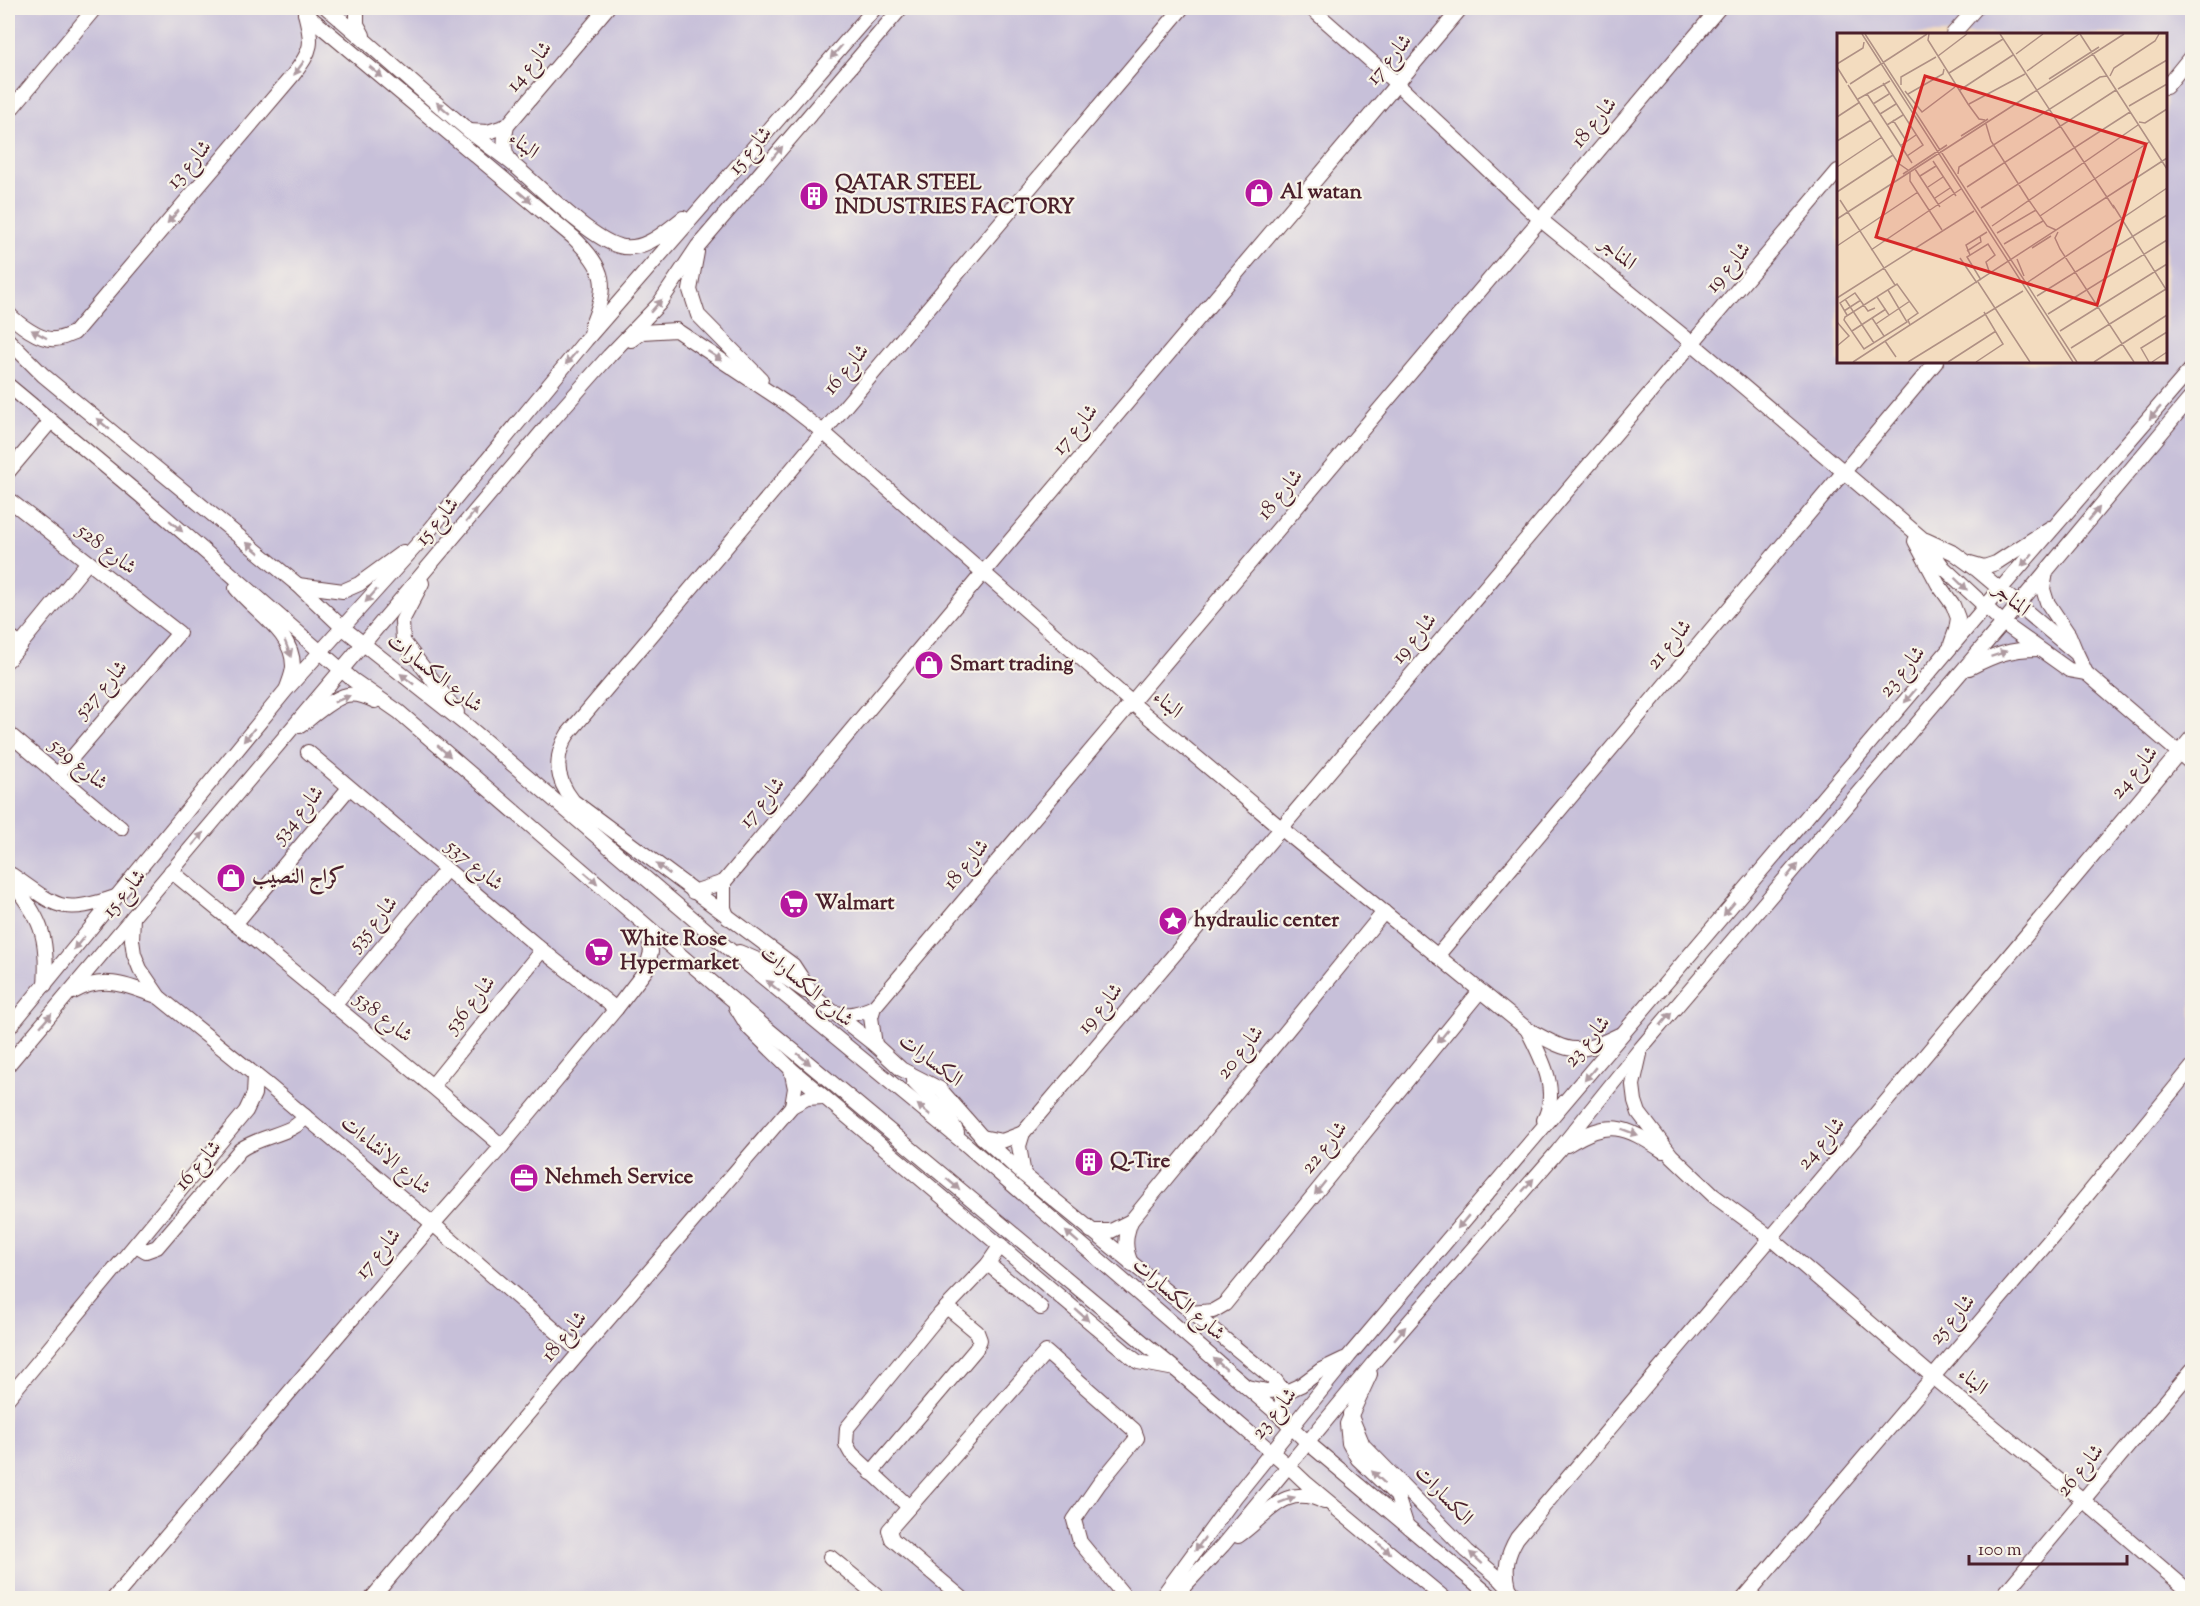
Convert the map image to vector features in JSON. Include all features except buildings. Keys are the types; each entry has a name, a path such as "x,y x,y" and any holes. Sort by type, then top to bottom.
{"street":[{"path":"8,113 94,8"},
{"name":"البناء","path":"327,8 469,131 512,163 590,230 621,247 640,246 662,235 707,200"},
{"path":"357,8 357,24 365,40"},
{"name":"شارع 14","path":"512,163 506,156 507,126 607,8"},
{"name":"شارع 15","path":"8,1029 286,690 424,537 586,340 875,8"},
{"name":"شارع 15","path":"8,1065 434,560 609,356 659,304 698,246 901,8"},
{"name":"شارع 16","path":"557,766 561,744 568,734 1182,8"},
{"name":"المناجر","path":"1311,8 1397,84 1541,220 1692,343 1923,539 1943,567 1985,608 2069,670 2086,673"},
{"name":"شارع 17","path":"724,882 982,573 1461,8"},
{"name":"شارع 18","path":"874,1007 1719,8"},
{"path":"1954,33 1976,8"},
{"name":"البناء","path":"302,10 573,237 591,255 599,271 603,287 597,312 586,340"},
{"name":"شارع 13","path":"8,313 13,319 45,339 56,339 74,333 306,58 311,37 302,10"},
{"path":"2167,86 2193,55"},
{"name":"شارع 14","path":"469,131 488,132 507,126"},
{"name":"شارع 19","path":"1023,1133 1837,173"},
{"name":"البناء","path":"698,246 690,290 698,315 787,404"},
{"name":"البناء","path":"609,356 642,332 676,330 787,404 823,432 1132,703 1527,1029 1557,1045 1578,1050 1594,1047 1624,1032"},
{"name":"شارع الكسارات","path":"8,340 43,375 298,585 363,645 470,728 725,946 963,1142 1280,1416 1307,1442 1493,1599"},
{"name":"شارع 21","path":"1437,956 1935,363"},
{"name":"شارع 23","path":"1161,1599 1235,1497 1349,1356 1948,651 2193,368"},
{"path":"8,385 141,495 320,652 399,712 728,996 1175,1369 1444,1599"},
{"name":"شارع 23","path":"1173,1599 1223,1545 1375,1361 1558,1151 1641,1048 1962,672 2193,396"},
{"path":"8,472 51,421"},
{"name":"شارع 528","path":"8,499 179,633"},
{"name":"شارع 23","path":"1968,563 1984,567 1996,563 2059,522"},
{"name":"المناجر","path":"1905,523 1938,585 1953,605 1958,618 1948,651"},
{"path":"298,585 343,591 360,584 424,537"},
{"name":"المناجر","path":"1923,539 1954,553 1968,563 2077,654"},
{"path":"211,557 242,596 281,633 290,650 293,667 286,690"},
{"path":"434,560 402,621 403,640 470,728"},
{"path":"8,660 88,562"},
{"name":"المناجر","path":"2046,572 2043,589 2047,602 2068,635 2086,673 2193,764"},
{"name":"شارع 527","path":"57,775 179,633"},
{"path":"8,635 20,646"},
{"name":"شارع 23","path":"1962,672 1997,653 2019,649 2038,649"},
{"path":"278,745 334,701 348,694 366,697 399,712"},
{"name":"شارع 529","path":"8,733 121,828"},
{"name":"شارع 24","path":"1514,1593 1506,1575 1506,1562 1517,1538 2193,737"},
{"name":"شارع 537","path":"308,752 446,870 616,1009"},
{"name":"الكسارات","path":"557,766 564,790 573,801 793,965 814,997 875,1045 901,1069 940,1089 982,1137 1024,1175 1276,1381 1283,1391"},
{"name":"شارع 534","path":"235,924 349,788"},
{"name":"شارع 535","path":"334,1005 446,870"},
{"path":"171,871 235,924"},
{"path":"8,874 52,903 66,907 89,906 115,897"},
{"path":"8,874 40,925 47,957 45,985"},
{"path":"693,892 724,882 724,908 728,918"},
{"name":"شارع 20","path":"1131,1221 1384,912"},
{"name":"شارع الانشاءات","path":"133,917 134,954 140,969 159,997 305,1116 580,1352"},
{"name":"شارع 538","path":"235,924 502,1146"},
{"name":"شارع 17","path":"114,1599 502,1146 616,1009 646,970 651,952 647,927"},
{"path":"725,946 760,961 814,997"},
{"name":"شارع 536","path":"432,1086 542,950"},
{"name":"شارع الانشاءات","path":"66,996 85,985 98,982 127,986 159,997"},
{"name":"شارع 22","path":"1191,1313 1212,1311 1225,1304 1480,991"},
{"path":"728,996 749,1028 791,1069 1138,1362 1175,1369"},
{"path":"833,1012 843,1015 861,1013 874,1007"},
{"path":"874,1007 871,1017 875,1045"},
{"name":"البناء","path":"1527,1029 1544,1066 1550,1093 1551,1108 1537,1134"},
{"name":"البناء","path":"1641,1048 1633,1085 1635,1101 1639,1113 1671,1155 1714,1196 1770,1237 2193,1594"},
{"name":"شارع 25","path":"1744,1599 2061,1227 2193,1067"},
{"path":"791,1069 795,1088 792,1106"},
{"path":"901,1069 949,1118 963,1142"},
{"name":"شارع 16","path":"8,1398 246,1111 254,1094 255,1075"},
{"path":"792,1106 807,1098 824,1097"},
{"name":"شارع 18","path":"372,1599 580,1352 792,1106"},
{"path":"843,1112 887,1128"},
{"name":"شارع 16","path":"136,1245 146,1251 157,1248 240,1150 256,1140 296,1127 305,1116"},
{"name":"البناء","path":"1558,1151 1595,1129 1615,1127 1642,1136 1671,1155"},
{"path":"982,1137 1002,1142 1023,1133"},
{"path":"1023,1133 1019,1146 1024,1175"},
{"path":"1090,1231 1111,1230 1131,1221"},
{"path":"1131,1221 1125,1246 1132,1265"},
{"path":"909,1507 851,1453 846,1444 847,1428 940,1314 988,1263 1001,1245"},
{"path":"988,1263 1041,1308"},
{"path":"871,1473 976,1349 980,1340 976,1332 947,1307"},
{"path":"962,1599 892,1539 889,1530 1046,1352 1134,1430 1137,1438 1099,1484 1074,1520 1080,1542 1126,1599"},
{"path":"1246,1387 1283,1391 1301,1385 1321,1370 1349,1356"},
{"path":"1375,1361 1350,1414 1347,1437 1353,1452 1397,1496 1407,1526"},
{"name":"شارع 26","path":"2001,1599 2193,1370"},
{"path":"1280,1416 1283,1391"},
{"name":"الكسارات","path":"1350,1414 1363,1445 1467,1551 1514,1593"},
{"path":"1223,1545 1247,1530 1266,1511 1286,1498 1308,1496 1340,1512"},
{"path":"830,1557 880,1599"}],"shaded area":[{"path":"8,8 2192,8 2192,1598 8,1598"}],"place":[{"name":"Al watan","path":"1259,193"},
{"name":"QATAR STEEL INDUSTRIES FACTORY","path":"814,196"},
{"name":"Smart trading","path":"929,665"},
{"name":"كراج النصيب","path":"231,878"},
{"name":"Walmart","path":"794,904"},
{"name":"hydraulic center","path":"1173,921"},
{"name":"White Rose Hypermarket","path":"599,952"},
{"name":"Q-Tire","path":"1089,1162"},
{"name":"Nehmeh Service","path":"524,1178"}]}
